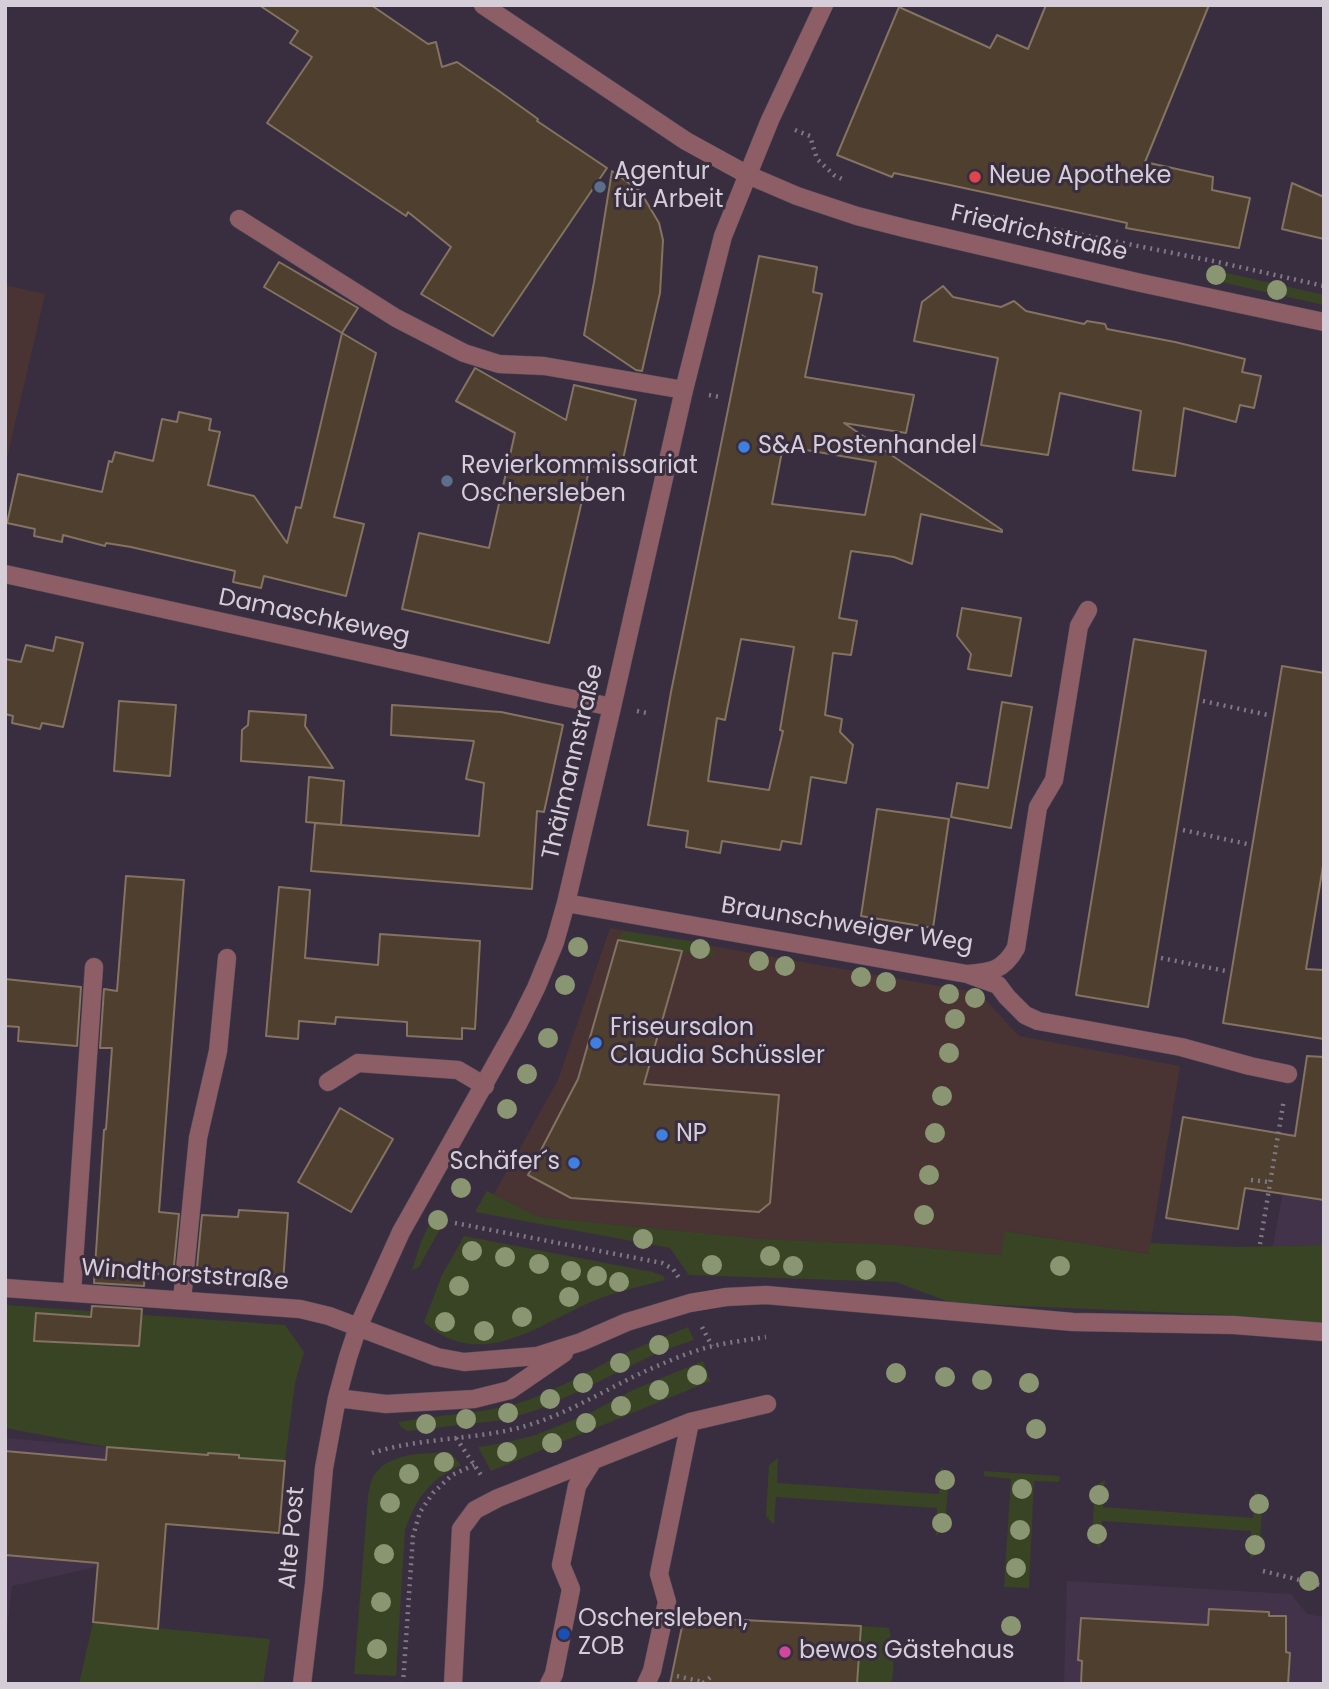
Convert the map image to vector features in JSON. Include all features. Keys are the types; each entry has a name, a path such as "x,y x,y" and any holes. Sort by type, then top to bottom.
{"street":[{"name":"Friedrichstraße","path":"483,5 686,141 748,175 797,196 908,229 1324,322"},
{"name":"Thälmannstraße","path":"358,1326 401,1232 519,1024 555,942 684,390 723,236 771,120 824,5"},
{"path":"239,219 396,318 464,353 499,364 544,366 684,390"},
{"name":"Damaschkeweg","path":"5,574 549,695 612,706"},
{"name":"Braunschweiger Weg","path":"566,903 967,974 992,971 1010,959 1016,948 1038,807 1054,780 1079,626 1088,610"},
{"path":"182,1300 198,1138 218,1051 227,958"},
{"path":"72,1292 94,967"},
{"path":"967,974 998,985 1026,1015 1038,1021 1181,1047 1288,1074"},
{"path":"328,1082 358,1063 458,1070 485,1086"},
{"name":"Windthorststraße","path":"5,1287 300,1308 358,1326"},
{"path":"358,1326 437,1357 464,1362 537,1356 582,1342 627,1322 690,1303 726,1297 766,1295 1073,1322 1234,1325 1324,1332"},
{"name":"Alte Post","path":"302,1684 324,1468 337,1398 358,1326"},
{"path":"337,1398 386,1404 474,1399 510,1390 582,1342"},
{"path":"453,1684 461,1529 475,1510 498,1498 690,1422 767,1404"},
{"path":"646,1684 652,1671 667,1602 659,1574 690,1422"},
{"path":"549,1684 554,1674 571,1589 561,1564 577,1486 592,1462"}],"path":[{"path":"771,120 810,136 817,159 844,181"},
{"path":"954,209 1324,286"},
{"path":"1203,701 1268,715"},
{"path":"1182,830 1247,844"},
{"path":"1161,958 1226,971"},
{"path":"1260,1244 1288,1074"},
{"path":"1251,1180 1270,1182"},
{"path":"456,1223 662,1263 673,1269 679,1278 712,1346"},
{"path":"372,1453 396,1446 504,1431 534,1423 573,1408 614,1385 662,1364 712,1346 766,1337"},
{"path":"403,1684 413,1536 420,1512 433,1493 452,1475 474,1465"},
{"path":"1263,1570 1324,1586"},
{"path":"679,1677 703,1683 712,1676"}],"shaded area":[{"path":"5,285 45,294 5,467"},
{"path":"610,928 979,993 1019,1036 1180,1066 1149,1254 1006,1231 1001,1255 897,1245 762,1239 539,1217 494,1194 558,1080"},
{"path":"1300,1099 1324,1103 1324,1245 1273,1246"},
{"path":"5,1438 107,1447 96,1567 12,1586 5,1646"},
{"path":"1067,1581 1291,1594 1307,1614 1324,1617 1324,1684 1064,1684"}],"green space":[{"path":"1209,269 1324,295 1324,305 1207,279"},
{"path":"624,931 703,943 711,947 714,957 618,940"},
{"path":"487,1191 539,1217 762,1239 897,1245 1001,1255 1005,1231 1148,1254 1150,1243 1236,1247 1324,1245 1324,1323 1228,1315 952,1303 896,1282 689,1275 670,1248 475,1212"},
{"path":"434,1214 445,1220 419,1267 412,1270 421,1242"},
{"path":"464,1236 653,1272 663,1276 665,1280 598,1299 522,1335 482,1344 462,1343 440,1334 424,1322 442,1275"},
{"path":"5,1305 285,1325 304,1352 295,1383 285,1461 107,1447 5,1428"},
{"path":"688,1327 694,1340 659,1352 537,1410 503,1420 408,1431 398,1422 516,1404"},
{"path":"703,1361 710,1381 491,1471 478,1447 536,1435"},
{"path":"450,1452 461,1465 432,1483 414,1508 405,1530 396,1676 354,1674 368,1496 372,1479 386,1463 396,1459 418,1454"},
{"path":"778,1458 777,1483 939,1494 941,1467 949,1474 945,1528 936,1536 937,1508 776,1497 774,1525 766,1516 769,1465"},
{"path":"984,1471 1060,1476 1059,1482 1034,1481 1029,1588 1004,1587 1011,1479 984,1476"},
{"path":"1105,1480 1103,1507 1253,1518 1255,1491 1263,1497 1259,1552 1250,1559 1251,1531 1102,1521 1100,1549 1092,1539 1095,1486"},
{"path":"93,1622 270,1639 263,1684 79,1684"},
{"path":"861,1626 889,1628 893,1656 891,1684 857,1684"}],"building":[{"path":"259,5 371,5 428,44 436,42 442,67 457,62 607,168 493,336 421,294 451,247 408,212 406,216 267,123 312,57 290,43 298,31"},
{"path":"1046,5 1209,5 1145,162 1213,177 1212,190 1250,198 1239,248 1126,228 1127,223 894,173 892,177 837,155 899,7 990,48 997,35 1028,49"},
{"path":"612,171 640,191 659,223 663,240 660,293 642,371 636,370 584,335"},
{"path":"1292,183 1324,197 1324,239 1282,229"},
{"path":"759,256 817,267 813,292 822,294 805,377 914,395 906,433 844,423 1002,532 921,514 912,564 894,557 851,551 839,618 857,621 851,655 833,653 825,715 842,719 840,732 853,745 846,783 811,777 801,844 782,841 780,850 722,841 720,853 686,847 688,831 648,825 671,692","holes":["783,446 876,462 865,515 772,504","741,639 794,647 780,730 783,731 769,790 708,781 717,718 725,720"]},
{"path":"279,262 358,308 342,333 264,287"},
{"path":"943,286 953,297 1001,307 1014,301 1026,311 1084,324 1087,321 1105,324 1107,329 1245,359 1242,372 1261,376 1254,408 1240,405 1236,422 1184,408 1175,476 1133,470 1141,411 1060,393 1048,455 981,445 998,358 914,341 922,302"},
{"path":"342,333 376,353 334,517 364,524 346,596 264,576 261,588 233,582 235,571 131,547 106,543 105,546 63,535 62,542 34,536 35,529 7,523 18,474 102,492 109,461 112,462 115,452 153,461 162,419 177,422 179,412 211,419 209,430 220,432 208,485 254,496 287,543 296,507 301,508"},
{"path":"475,368 566,420 574,385 636,400 620,473 590,466 549,643 402,609 419,533 489,548 515,433 456,401"},
{"path":"962,608 1021,618 1011,676 968,669 971,654 957,636"},
{"path":"56,637 83,643 63,727 42,723 40,729 12,723 13,716 5,714 5,659 21,662 26,645 53,651"},
{"path":"1134,639 1206,651 1148,1007 1076,995"},
{"path":"1282,666 1324,673 1324,860 1306,969 1324,970 1324,1039 1223,1023"},
{"path":"119,701 176,705 170,776 114,771"},
{"path":"1002,702 1032,707 1011,828 951,817 957,783 988,788"},
{"path":"392,705 501,712 563,725 544,812 537,811 532,889 311,871 315,823 479,836 484,783 466,779 474,741 391,735"},
{"path":"249,711 306,715 305,726 333,768 241,761 242,730 248,725"},
{"path":"309,777 344,781 341,825 306,822"},
{"path":"877,809 949,819 933,928 861,916"},
{"path":"126,876 184,880 159,1212 179,1214 173,1275 145,1273 144,1286 94,1283 112,1048 100,1048 104,989 117,991"},
{"path":"279,887 310,890 305,958 378,965 380,934 480,941 475,1029 462,1028 462,1039 407,1036 407,1022 336,1017 335,1024 299,1021 298,1039 266,1036"},
{"name":"NP","path":"618,940 682,951 644,1084 779,1095 770,1203 759,1212 571,1198 528,1175 578,1079"},
{"path":"5,979 81,987 77,1046 18,1041 19,1027 5,1026"},
{"path":"1307,1056 1324,1057 1324,1200 1245,1188 1238,1229 1166,1218 1183,1117 1295,1136"},
{"path":"340,1108 393,1139 351,1212 298,1182"},
{"path":"239,1210 288,1213 283,1283 196,1277 202,1215 238,1217"},
{"path":"92,1306 142,1309 139,1346 34,1341 36,1313 91,1317"},
{"path":"107,1447 239,1455 239,1458 285,1461 279,1533 166,1524 158,1629 93,1622 98,1563 5,1555 5,1451 106,1460"},
{"path":"1209,1609 1269,1612 1269,1616 1286,1616 1286,1652 1290,1653 1288,1684 1081,1684 1082,1661 1078,1660 1081,1618 1208,1625"},
{"name":"bewos Gästehaus","path":"684,1617 861,1626 857,1684 670,1684"}],"place":[{"name":"Neue Apotheke","path":"975,177"},
{"name":"Agentur für Arbeit","path":"600,187"},
{"name":"S&A Postenhandel","path":"744,447"},
{"name":"Revierkommissariat Oschersleben","path":"447,481"},
{"name":"Friseursalon Claudia Schüssler","path":"596,1043"},
{"name":"NP","path":"662,1135"},
{"name":"Schäfer´s","path":"574,1163"},
{"name":"Oschersleben, ZOB","path":"564,1634"},
{"name":"bewos Gästehaus","path":"785,1652"}]}
